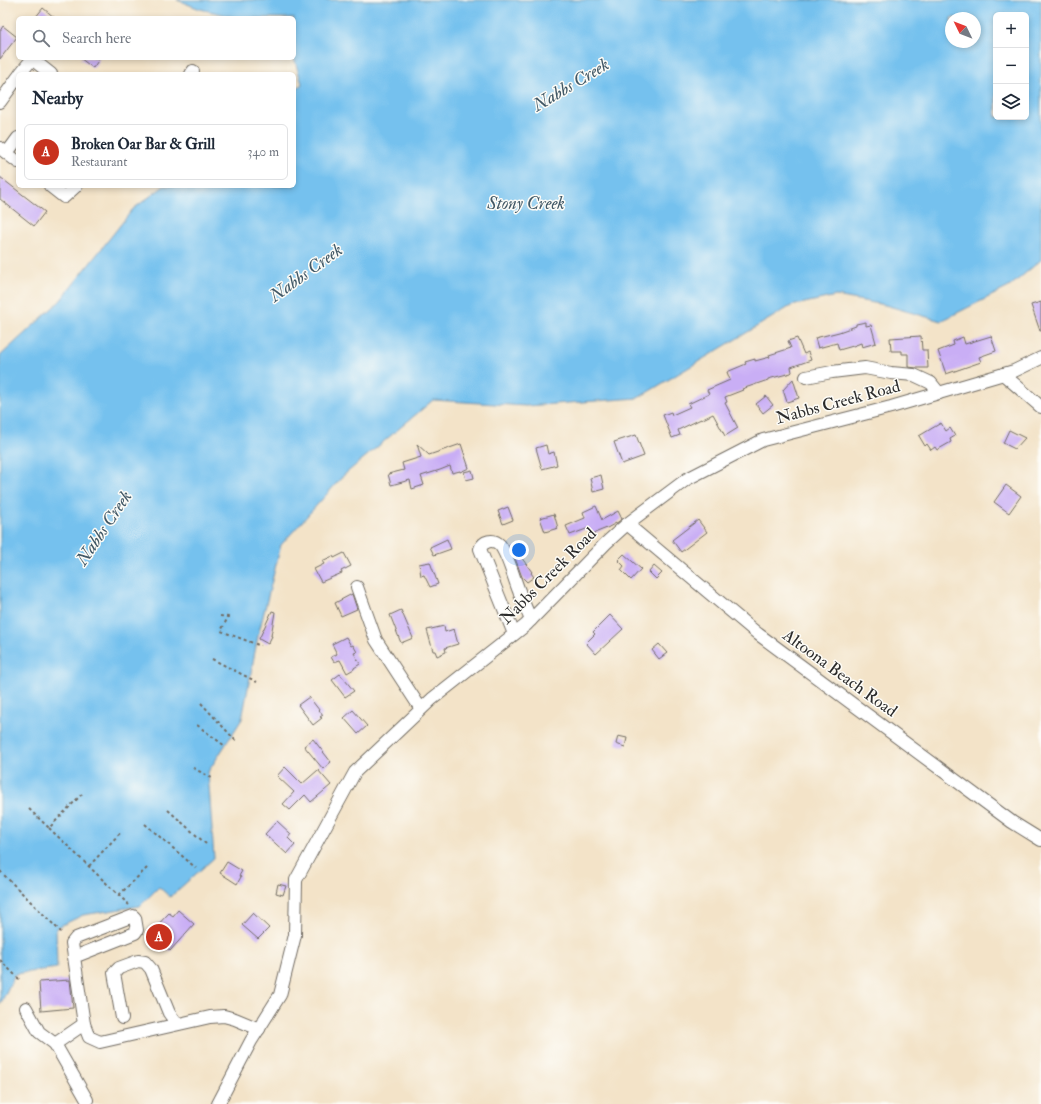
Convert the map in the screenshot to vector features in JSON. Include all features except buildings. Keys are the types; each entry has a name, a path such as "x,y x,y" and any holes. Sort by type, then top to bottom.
{"street":[{"path":"22,72 31,60"},
{"path":"33,60 48,72"},
{"path":"0,102 16,80"},
{"path":"16,140 3,150 16,160"},
{"path":"53,188 64,197 74,188"},
{"name":"Nabbs Creek Road","path":"218,1104 259,1029 280,995 295,935 296,880 355,772 432,699 526,625 606,543 627,524 687,478 763,440 891,407 1014,371 1041,358"},
{"path":"806,377 865,368 891,373 914,375 931,383 939,393"},
{"path":"1003,374 1041,407"},
{"name":"Altoona Beach Road","path":"627,524 758,634 1012,822 1041,840"},
{"path":"514,634 480,549 487,541 493,541 499,544 504,551 531,620"},
{"path":"357,587 376,640 421,709"},
{"path":"74,957 135,933 137,930 135,918 133,916 76,938 72,943 74,957 84,1024 89,1037 100,1042 210,1017 224,1016 259,1029"},
{"path":"122,1018 114,973 119,968 138,961 145,962 151,969 169,1013 177,1024"},
{"path":"26,1008 39,1032 56,1044 87,1100"},
{"path":"56,1044 84,1024"}],"path":[{"path":"220,616 228,617 221,631 261,646"},
{"path":"212,658 257,682"},
{"path":"201,703 236,741"},
{"path":"197,725 225,746"},
{"path":"193,768 212,778"},
{"path":"49,828 82,794"},
{"path":"29,809 129,905"},
{"path":"168,810 206,844"},
{"path":"145,824 196,868"},
{"path":"89,866 121,832"},
{"path":"119,896 148,867"},
{"path":"0,871 61,932"},
{"path":"0,960 19,979"}],"water":[{"name":"Stony Creek","path":"177,0 1041,0 1041,260 1009,287 941,321 885,305 836,296 791,306 638,398 526,406 433,400 344,475 281,545 258,636 242,719 208,772 214,858 170,897 159,887 140,906 83,915 56,928 57,968 15,974 0,1005 0,356 60,301 133,209 161,188 296,188 296,88 302,84 295,60 296,60 296,16 230,16 200,9"}],"place":[{"name":"Broken Oar Bar & Grill","path":"159,937"}],"water label":[{"name":"Nabbs Creek","path":"571,85"},
{"name":"Nabbs Creek","path":"306,273"},
{"name":"Nabbs Creek","path":"104,528"}]}
